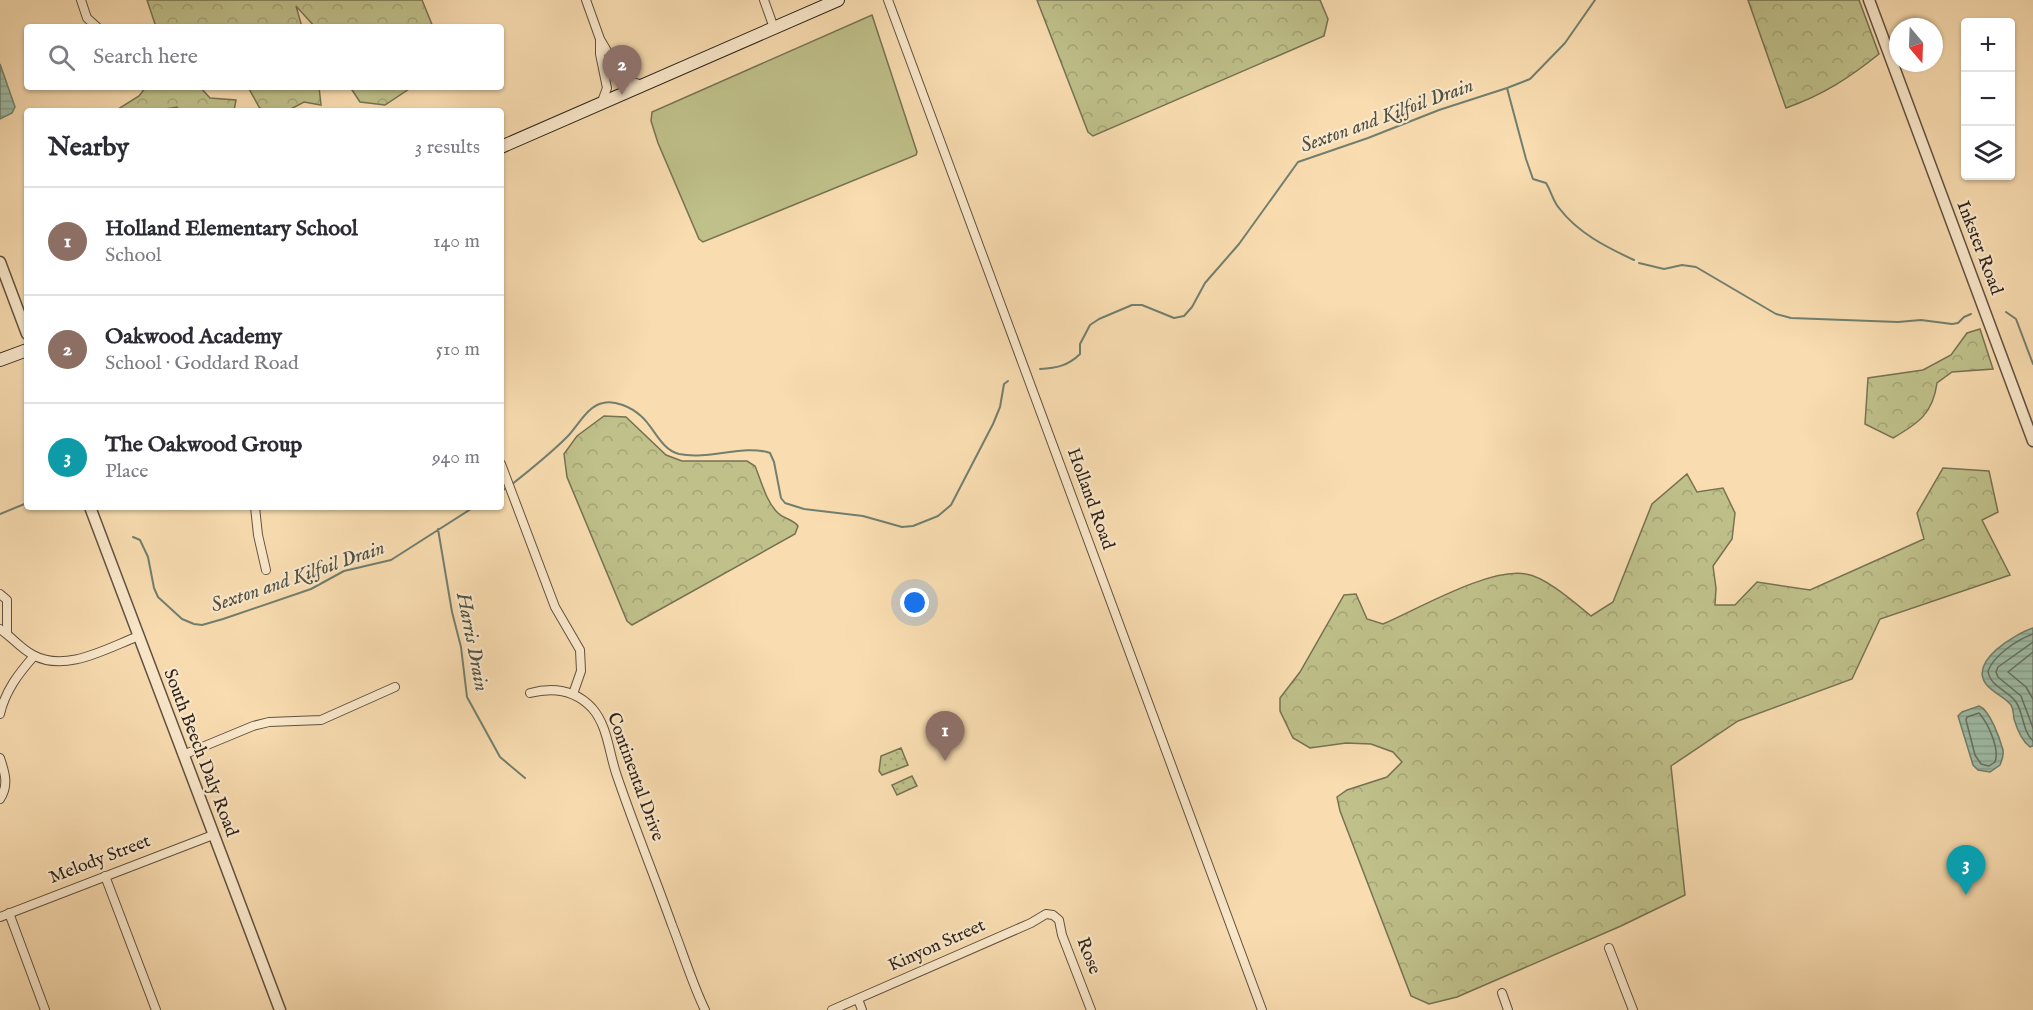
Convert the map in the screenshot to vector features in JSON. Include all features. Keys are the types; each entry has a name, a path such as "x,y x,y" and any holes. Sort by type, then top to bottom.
{"main road":[{"path":"504,146 838,0"},
{"path":"0,360 24,351"}],"street":[{"path":"81,0 87,18 94,24"},
{"path":"586,0 600,39 618,70 626,80 643,85"},
{"path":"764,0 774,28"},
{"name":"Holland Road","path":"888,0 1262,1010"},
{"name":"Inkster Road","path":"1869,0 2033,441"},
{"path":"84,24 87,18"},
{"path":"600,39 600,54 607,88 601,104"},
{"path":"0,262 24,326"},
{"path":"504,474 555,607 580,650 581,670 573,694 549,689 530,693"},
{"name":"South Beech Daly Road","path":"91,510 280,1010"},
{"path":"255,510 266,570"},
{"path":"0,594 6,600 4,632 34,656 52,661 73,660 139,636"},
{"path":"0,714 13,682 34,656"},
{"path":"183,755 253,726 269,722 321,720 395,687"},
{"name":"Continental Drive","path":"573,694 592,708 603,725 610,757 705,1010"},
{"path":"0,758 6,782 0,799"},
{"name":"Melody Street","path":"4,915 213,835"},
{"path":"105,876 156,1010"},
{"path":"4,915 45,1010"},
{"name":"Kinyon Street","path":"832,1010 1031,923 1042,915 1053,915"},
{"name":"Rose","path":"1053,915 1059,920 1062,935 1091,1010"},
{"path":"1609,948 1633,1010"},
{"path":"1502,993 1508,1010"},
{"path":"858,999 862,1010"}],"green space":[{"path":"147,0 422,0 432,24 312,24 296,6 301,24 155,24"},
{"path":"1037,0 1320,0 1328,19 1324,36 1093,136 1088,132"},
{"path":"1748,0 1859,0 1879,54 1835,85 1786,108"},
{"path":"872,15 917,152 916,155 703,242 699,239 658,143 651,121 652,112"},
{"path":"144,90 203,90 210,98 236,100 235,108 120,108 139,96"},
{"path":"250,90 319,90 321,105 304,102 293,108 259,107"},
{"path":"352,90 408,90 385,105 360,102"},
{"path":"1980,329 1993,369 1952,372 1937,383 1932,402 1923,416 1893,438 1865,424 1868,378 1923,370 1951,355 1967,333"},
{"path":"604,416 626,417 666,455 682,461 747,461 755,466 767,497 774,508 780,515 798,526 795,534 632,625 627,621 567,477 564,454 577,436"},
{"path":"1943,468 1989,471 1998,512 1982,520 2010,575 1880,619 1852,679 1738,721 1671,766 1685,895 1621,926 1457,997 1429,1004 1411,996 1340,811 1337,797 1347,790 1387,777 1402,762 1393,752 1371,744 1346,743 1310,748 1293,738 1280,711 1280,698 1300,672 1344,595 1356,594 1367,619 1383,624 1474,583 1493,577 1526,574 1551,585 1591,616 1613,602 1652,504 1687,474 1697,492 1723,488 1735,513 1732,539 1713,566 1716,588 1715,605 1735,605 1757,582 1810,590 1924,539 1917,513"},
{"path":"901,748 908,765 882,775 879,771 881,756"},
{"path":"912,776 917,786 897,795 892,785"}],"water":[{"path":"0,64 15,107 12,113 0,119"},
{"path":"2033,628 2033,746 2030,747 2018,731 2011,705 1986,684 1982,675 1984,666 1996,650 2016,636"},
{"path":"1979,706 1991,719 2003,750 2000,765 1990,772 1978,770 1973,765 1958,716 1962,712"}],"waterway":[{"name":"Sexton and Kilfoil Drain","path":"1040,369 1057,367 1071,361 1080,354 1080,344 1090,325 1132,305 1142,305 1174,318 1184,316 1192,307 1205,283 1239,244 1298,162 1530,79 1565,43 1595,0"},
{"path":"1507,88 1533,179 1546,183 1559,208 1575,225 1603,244 1634,260"},
{"path":"1639,263 1664,269 1682,265 1696,267 1776,314 1791,318 1898,322 1921,320 1952,324 1958,323 1971,314"},
{"path":"2006,312 2016,319 2033,364"},
{"name":"Sexton and Kilfoil Drain","path":"511,485 571,433 592,408 613,402 637,413 667,448 679,454 703,455 749,450 770,453 781,498 785,503 804,509 863,516 902,527 913,526 938,516 951,505 993,424 1000,407 1004,384 1008,381"},
{"name":"Sexton and Kilfoil Drain","path":"0,514 24,504"},
{"name":"Sexton and Kilfoil Drain","path":"133,537 140,540 148,557 158,597 182,619 202,625 311,589 344,571 391,560 469,510"},
{"name":"Harris Drain","path":"438,529 452,612 461,647 467,697 500,757 525,778"}],"place":[{"name":"Oakwood Academy","path":"622,95"},
{"name":"Holland Elementary School","path":"945,761"},
{"name":"The Oakwood Group","path":"1966,895"}]}
